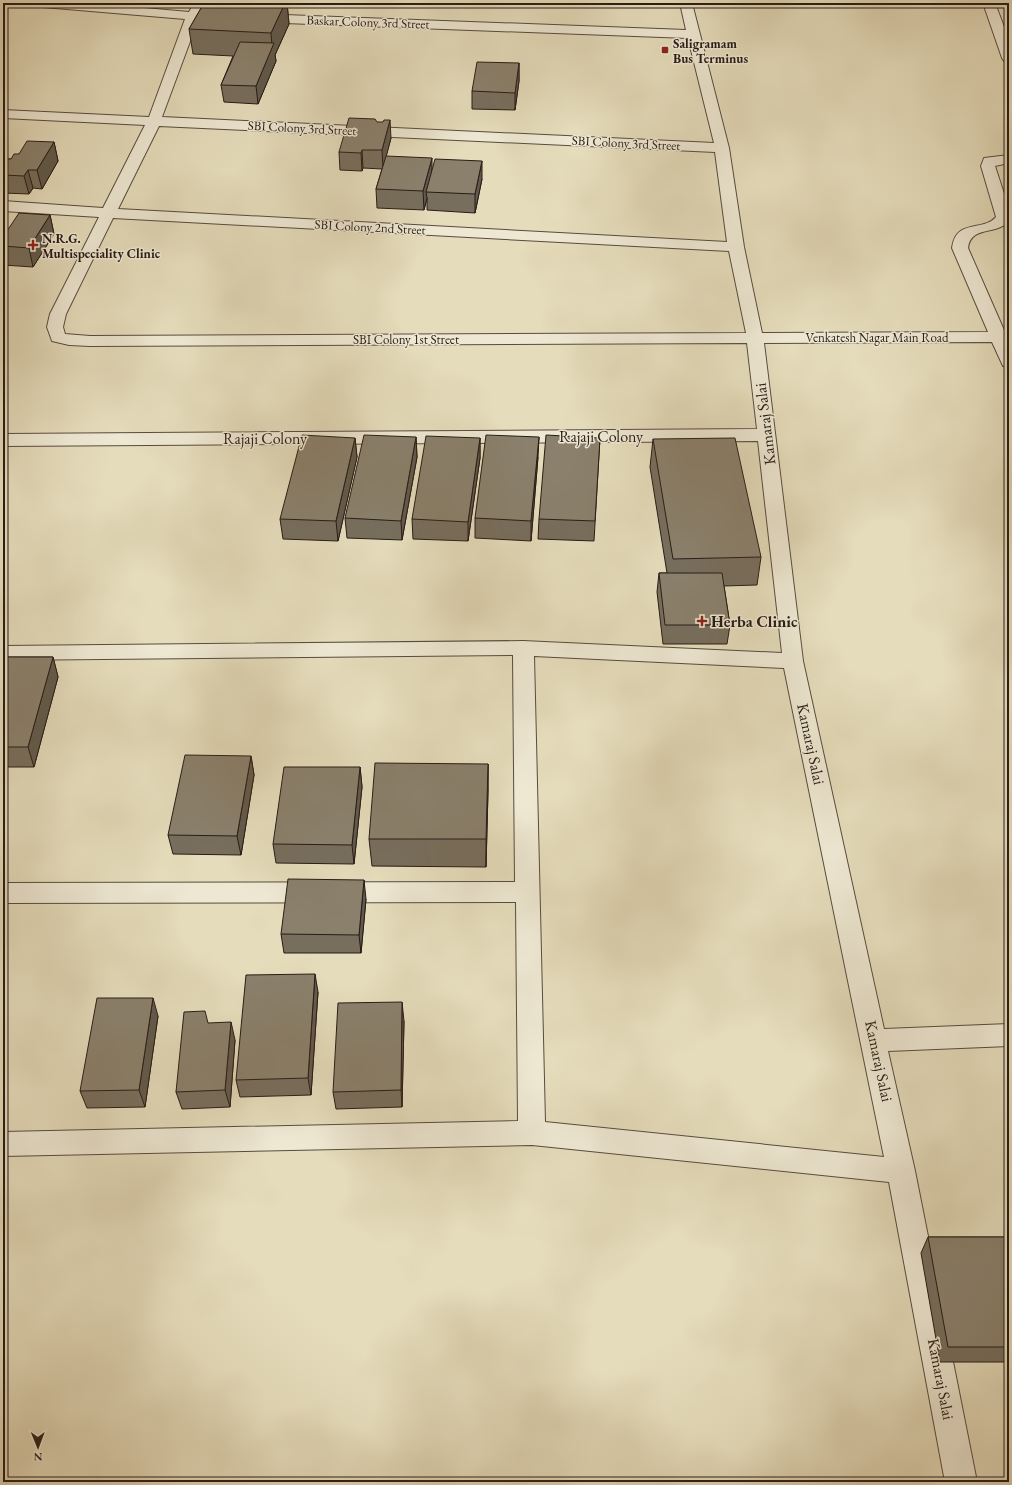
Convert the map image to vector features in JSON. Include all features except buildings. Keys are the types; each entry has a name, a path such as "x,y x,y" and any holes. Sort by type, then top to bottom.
{"street":[{"path":"43,3 196,10 217,17"},
{"name":"Kamaraj Salai","path":"686,3 722,148 736,246 755,338 793,661 875,1040 961,1482"},
{"path":"989,3 1009,58"},
{"path":"107,213 154,120 196,10"},
{"name":"Baskar Colony 3rd Street","path":"248,18 693,34"},
{"name":"SBI Colony 3rd Street","path":"3,114 722,148"},
{"path":"1009,159 989,161 988,166 1004,217 998,224 970,231 961,240 960,248 1009,362"},
{"name":"SBI Colony 2nd Street","path":"3,206 107,213 736,246"},
{"name":"SBI Colony 1st Street","path":"107,213 58,314 55,327 58,337 70,340 90,341 755,338"},
{"name":"Venkatesh Nagar Main Road","path":"755,338 999,336"},
{"name":"Rajaji Colony","path":"3,440 766,435"},
{"path":"523,648 532,1133"},
{"path":"3,653 523,648 793,661"},
{"path":"3,893 527,892"},
{"path":"875,1040 1009,1035"},
{"path":"3,1144 532,1133 901,1171"}],"place":[{"name":"Saligramam Bus Terminus","path":"665,50"},
{"name":"N.R.G. Multispeciality Clinic","path":"33,245"},
{"name":"Herba Clinic","path":"702,621"}]}
